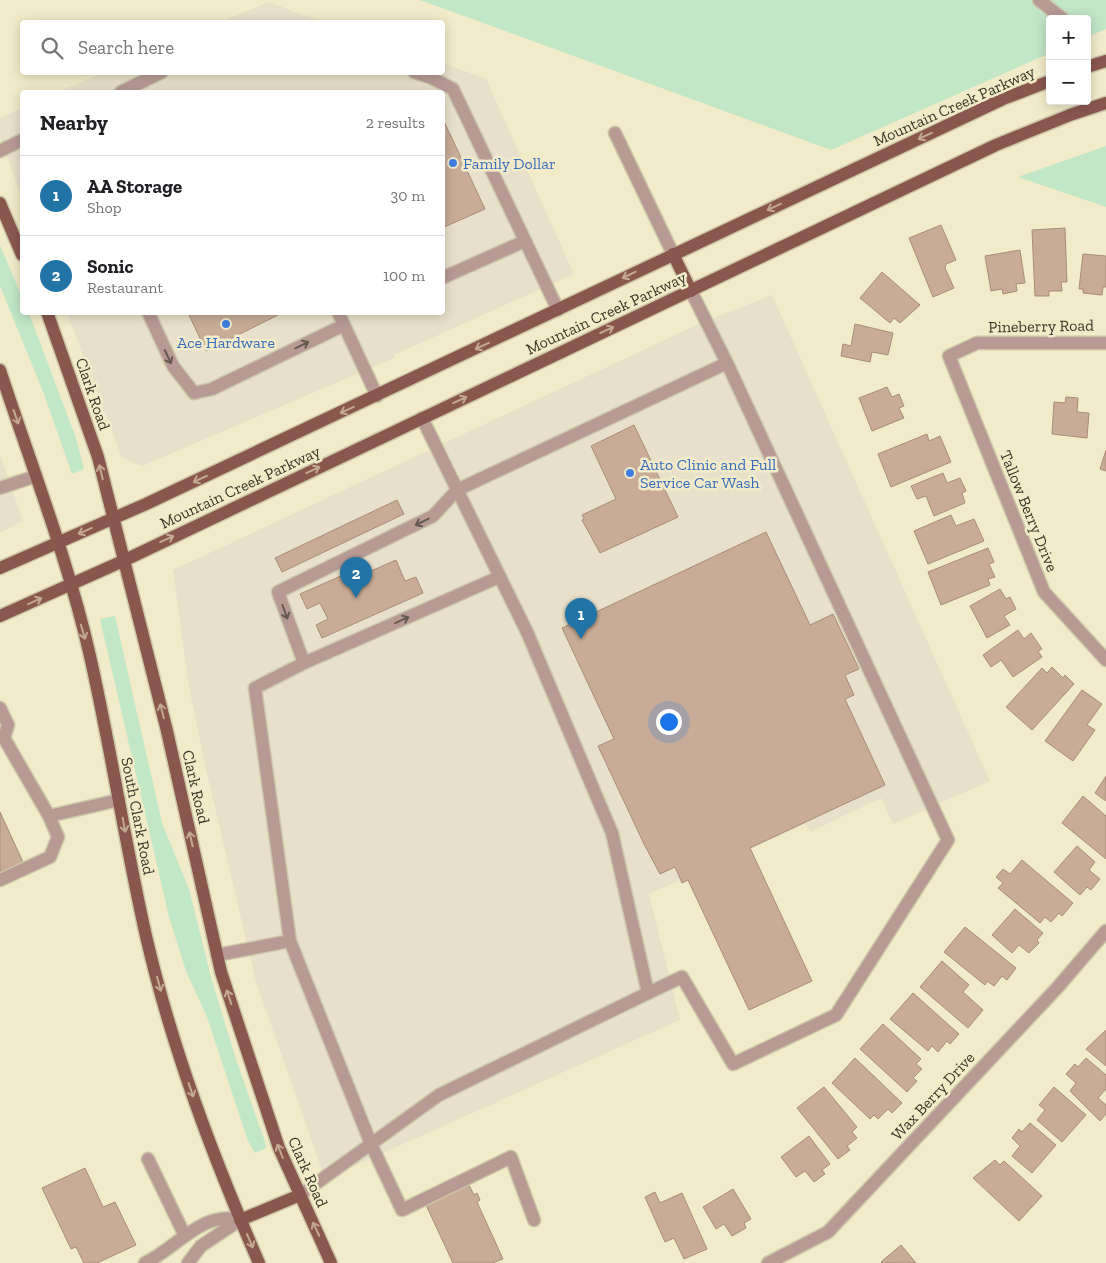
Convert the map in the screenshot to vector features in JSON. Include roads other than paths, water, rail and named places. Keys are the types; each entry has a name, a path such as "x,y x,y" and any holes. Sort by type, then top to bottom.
{"main road":[{"path":"1091,66 1106,61"},
{"name":"Mountain Creek Parkway","path":"0,568 112,519 377,396 672,254 1002,99 1046,82"},
{"name":"Mountain Creek Parkway","path":"0,616 123,561 996,145 1070,115 1106,103"},
{"path":"0,203 20,250"},
{"path":"672,254 691,291"},
{"name":"Clark Road","path":"48,315 98,457 112,519 167,731 217,955 278,1148 331,1263"},
{"name":"South Clark Road","path":"1,379 58,543 89,654 146,937 174,1044 215,1159 259,1263"},
{"path":"240,1220 300,1195"}],"street":[{"path":"1039,0 1058,15"},
{"path":"125,90 156,75"},
{"path":"423,75 452,89 558,310"},
{"path":"615,133 672,254"},
{"path":"0,151 20,141"},
{"path":"445,277 525,241"},
{"path":"300,1195 439,1095 682,977 733,1064 836,1015 948,840 727,363 691,291"},
{"path":"149,315 173,366 194,393 212,388 344,325"},
{"path":"339,315 377,396"},
{"name":"Pineberry Road","path":"949,356 976,343 1101,341 1106,343"},
{"name":"Tallow Berry Drive","path":"949,356 1044,592 1106,660"},
{"path":"304,663 278,592 433,516 457,490 727,363"},
{"path":"422,418 526,632 612,833 648,993"},
{"path":"0,488 36,476"},
{"path":"500,578 304,663 255,688 290,941 371,1144 402,1210 511,1158 534,1220"},
{"path":"0,708 8,726 2,738 49,816 58,837 50,857 0,880"},
{"path":"49,816 119,800"},
{"name":"Wax Berry Drive","path":"768,1263 828,1232 1057,988 1106,931"},
{"path":"217,955 290,941"},
{"path":"148,1159 185,1236"},
{"path":"145,1263 169,1250 185,1236 207,1222 224,1217 240,1220"},
{"path":"188,1263 201,1246 240,1220"}],"place":[{"name":"Family Dollar","path":"453,163"},
{"name":"Ace Hardware","path":"226,324"},
{"name":"Auto Clinic and Full Service Car Wash","path":"630,473"},
{"name":"Sonic","path":"356,598"},
{"name":"AA Storage","path":"581,639"}]}
